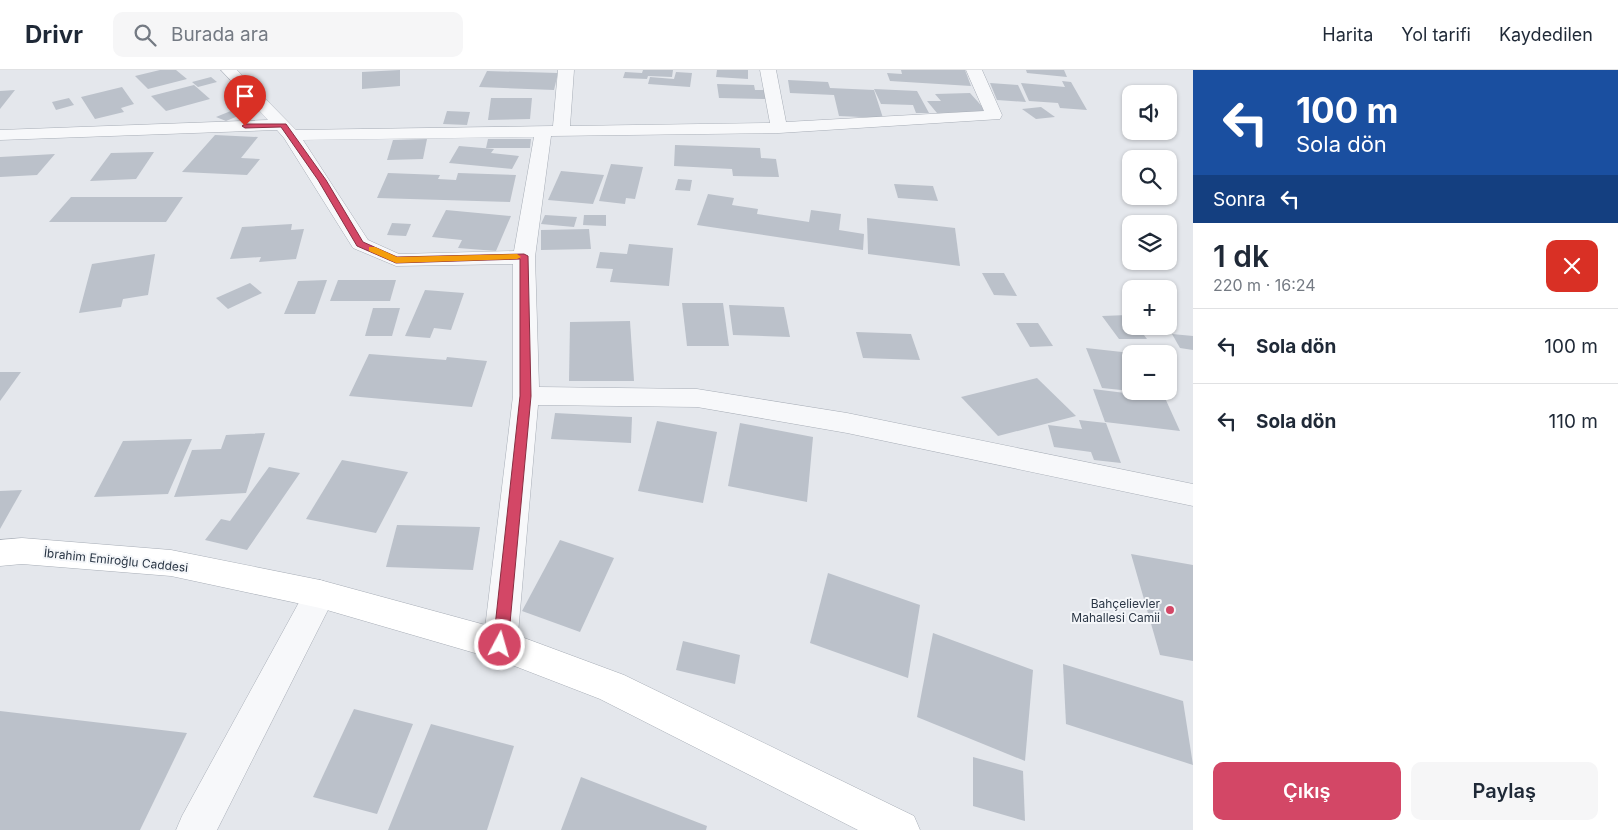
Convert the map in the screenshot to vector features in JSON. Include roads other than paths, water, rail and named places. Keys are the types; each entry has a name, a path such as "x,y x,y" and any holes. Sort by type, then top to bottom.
{"street":[{"path":"229,70 287,130 360,244 396,260 524,256"},
{"path":"500,645 526,396 524,256 566,70"},
{"path":"768,70 779,128"},
{"path":"0,135 287,130 552,132 779,128 994,115 974,70"},
{"path":"526,396 697,398 847,423 1193,495"},
{"name":"İbrahim Emiroğlu Caddesi","path":"0,553 22,551 171,563 320,594 500,645 612,687 900,830"},
{"path":"196,830 320,594"}],"place":[{"name":"Bahçelievler Mahallesi Camii","path":"1170,610"}]}
